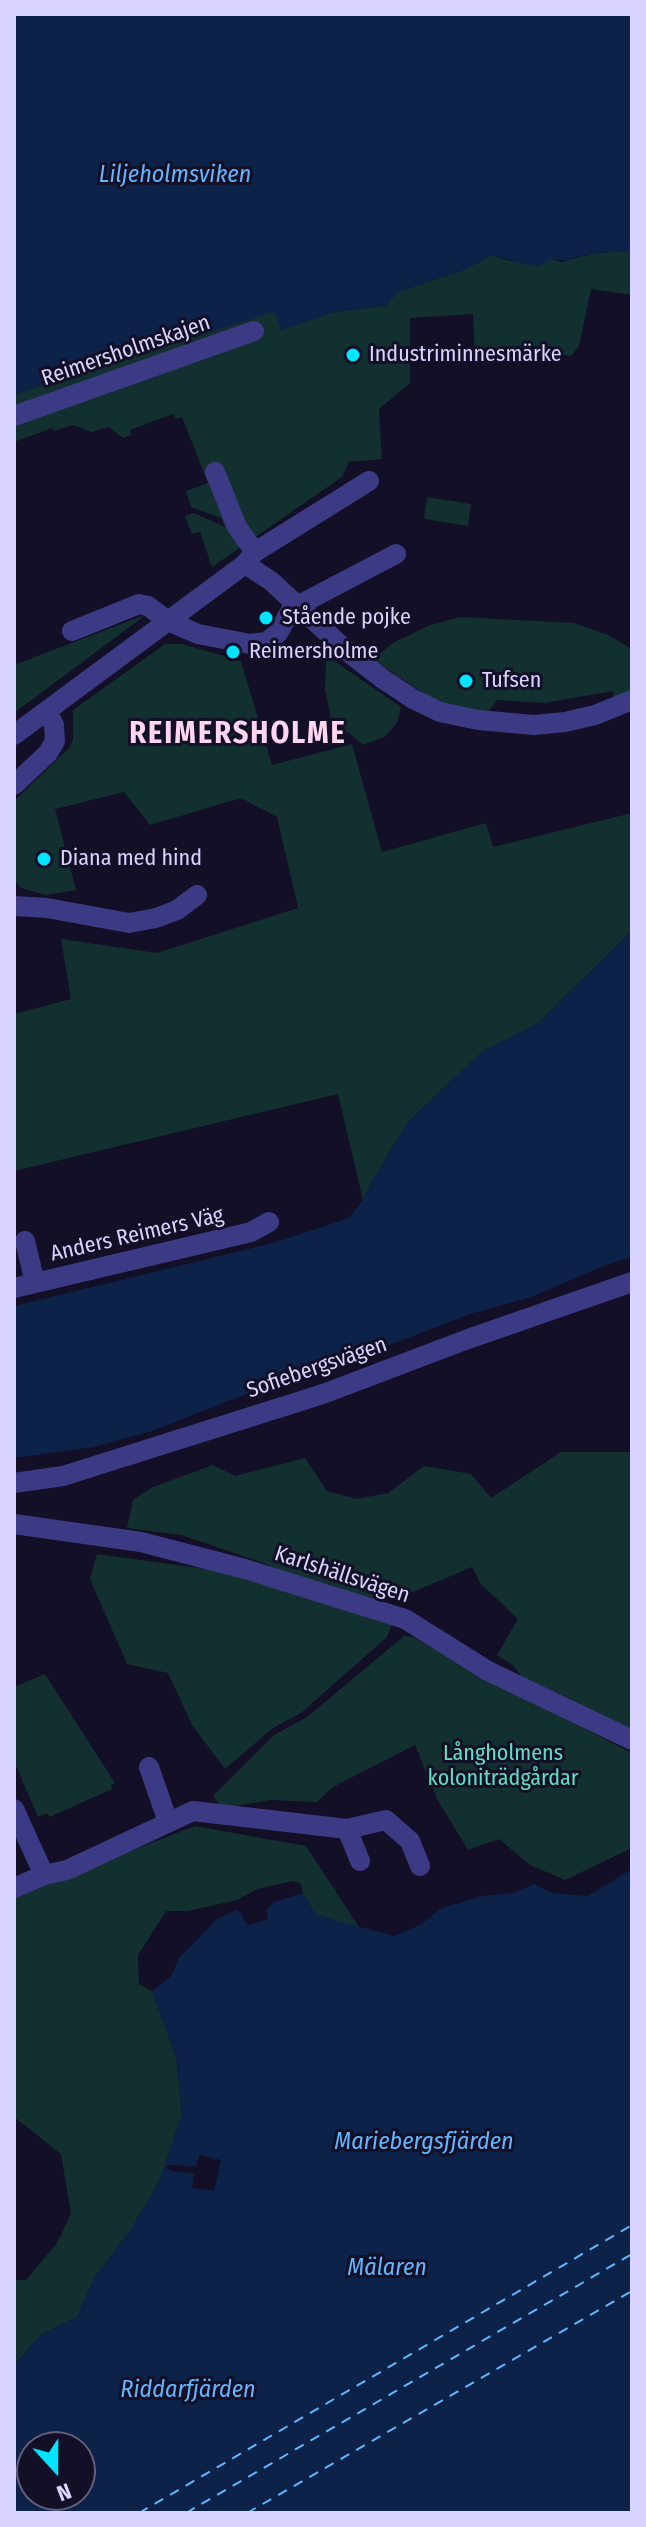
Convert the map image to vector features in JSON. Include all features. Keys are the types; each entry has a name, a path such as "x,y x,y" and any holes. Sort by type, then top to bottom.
{"street":[{"name":"Reimersholmskajen","path":"14,416 254,331"},
{"path":"215,472 250,558 348,652 413,699 440,712 478,720 534,725 595,715 632,700"},
{"path":"14,735 250,558 369,481"},
{"path":"72,631 139,604 198,634 250,644 266,642 278,633 296,604 396,554"},
{"path":"14,785 48,753 55,741 54,725 47,711"},
{"path":"14,906 47,908 129,923 177,910 197,895"},
{"name":"Anders Reimers Väg","path":"14,1288 251,1232 269,1222"},
{"path":"25,1241 35,1283"},
{"name":"Sofiebergsvägen","path":"14,1483 63,1476 308,1398 632,1282"},
{"name":"Karlshällsvägen","path":"14,1524 141,1542 245,1569 405,1619 488,1671 632,1740"},
{"path":"149,1767 168,1822"},
{"path":"14,1809 44,1875"},
{"path":"14,1888 44,1875 67,1870 193,1811 347,1829 386,1820 410,1841 420,1866"},
{"path":"347,1829 360,1861"}],"green space":[{"path":"632,251 632,295 591,289 579,346 571,356 524,348 497,359 475,359 473,314 410,318 410,383 379,409 382,459 349,462 342,477 212,567 200,532 192,534 185,516 194,513 225,527 221,518 191,507 186,491 208,483 182,417 176,419 173,414 130,430 131,435 123,438 109,427 91,432 73,425 54,431 52,428 14,442 14,395 81,370 275,311 281,330 331,313 387,305 397,292 466,269 491,255 510,261 551,259 562,262 594,253"},
{"path":"427,497 471,504 468,526 424,519"},
{"path":"147,614 14,713 14,665"},
{"path":"460,617 574,623 608,635 632,649 632,689 615,702 613,691 545,703 497,700 486,715 439,704 373,659 393,643 430,625"},
{"path":"165,644 182,644 241,661 272,765 352,744 382,852 486,823 493,847 632,813 632,931 538,1023 482,1052 408,1122 363,1200 338,1094 14,1171 14,1014 71,999 61,939 157,953 298,908 277,817 241,798 150,825 124,792 55,809 76,890 45,895 21,888 14,880 14,801 69,748 73,740 73,710"},
{"path":"330,658 401,707 397,723 384,737 363,745 332,724 325,689 326,661"},
{"path":"561,1452 632,1452 632,1731 556,1692 523,1679 514,1666 497,1655 518,1619 480,1583 472,1567 401,1597 389,1597 377,1602 182,1535 127,1528 133,1500 153,1487 213,1465 235,1476 305,1458 327,1491 357,1499 388,1493 424,1466 471,1474 491,1498"},
{"path":"97,1554 220,1571 392,1624 387,1637 301,1713 273,1728 225,1769 192,1725 168,1673 127,1664 90,1579"},
{"name":"Långholmens koloniträdgårdar","path":"404,1636 413,1637 630,1752 632,1848 565,1880 530,1865 499,1839 468,1850 437,1799 415,1745 333,1787 317,1802 271,1800 222,1808 213,1796 274,1735 307,1717"},
{"path":"45,1674 115,1783 111,1785 112,1789 50,1817 47,1813 38,1817 14,1761 14,1687"},
{"path":"195,1826 306,1846 359,1927 316,1915 306,1902 300,1883 293,1881 257,1889 237,1900 188,1911 166,1911 138,1955 139,1984 152,1991 176,2056 182,2114 160,2180 132,2228 95,2277 77,2317 41,2335 14,2365 14,2280 26,2280 57,2243 71,2214 61,2154 14,2117 14,1896"}],"water":[{"name":"Liljeholmsviken","path":"632,14 632,251 594,253 568,261 551,259 537,267 491,255 466,269 397,292 387,305 331,313 281,330 274,312 81,370 14,395 14,15"},
{"path":"632,931 632,1257 531,1297 470,1314 320,1372 254,1391 152,1431 94,1447 14,1458 14,1306 273,1243 349,1218 363,1200 408,1122 482,1052 538,1023"},
{"name":"Mariebergsfjärden","path":"632,1869 632,2513 14,2513 14,2365 41,2335 77,2317 95,2277 132,2228 160,2180 182,2114 176,2056 152,1991 171,1976 179,1958 217,1919 236,1910 242,1913 243,1920 249,1925 268,1919 266,1910 274,1902 303,1893 316,1915 394,1936 420,1925 442,1908 483,1896 513,1893 534,1884 552,1893 588,1896"}],"pier":[{"path":"199,2155 221,2160 214,2191 192,2188 194,2174 171,2171 164,2166 196,2167"}],"ferry route":[{"path":"139,2513 632,2225"},
{"path":"186,2513 632,2254"},
{"path":"247,2513 632,2291"}],"place":[{"name":"Industriminnesmärke","path":"353,355"},
{"name":"Stående pojke","path":"266,618"},
{"name":"Reimersholme","path":"233,652"},
{"name":"Tufsen","path":"466,681"},
{"name":"Diana med hind","path":"44,859"}],"district":[{"name":"REIMERSHOLME","path":"238,735"}],"water label":[{"name":"Mälaren","path":"387,2268"},
{"name":"Riddarfjärden","path":"188,2390"}]}
